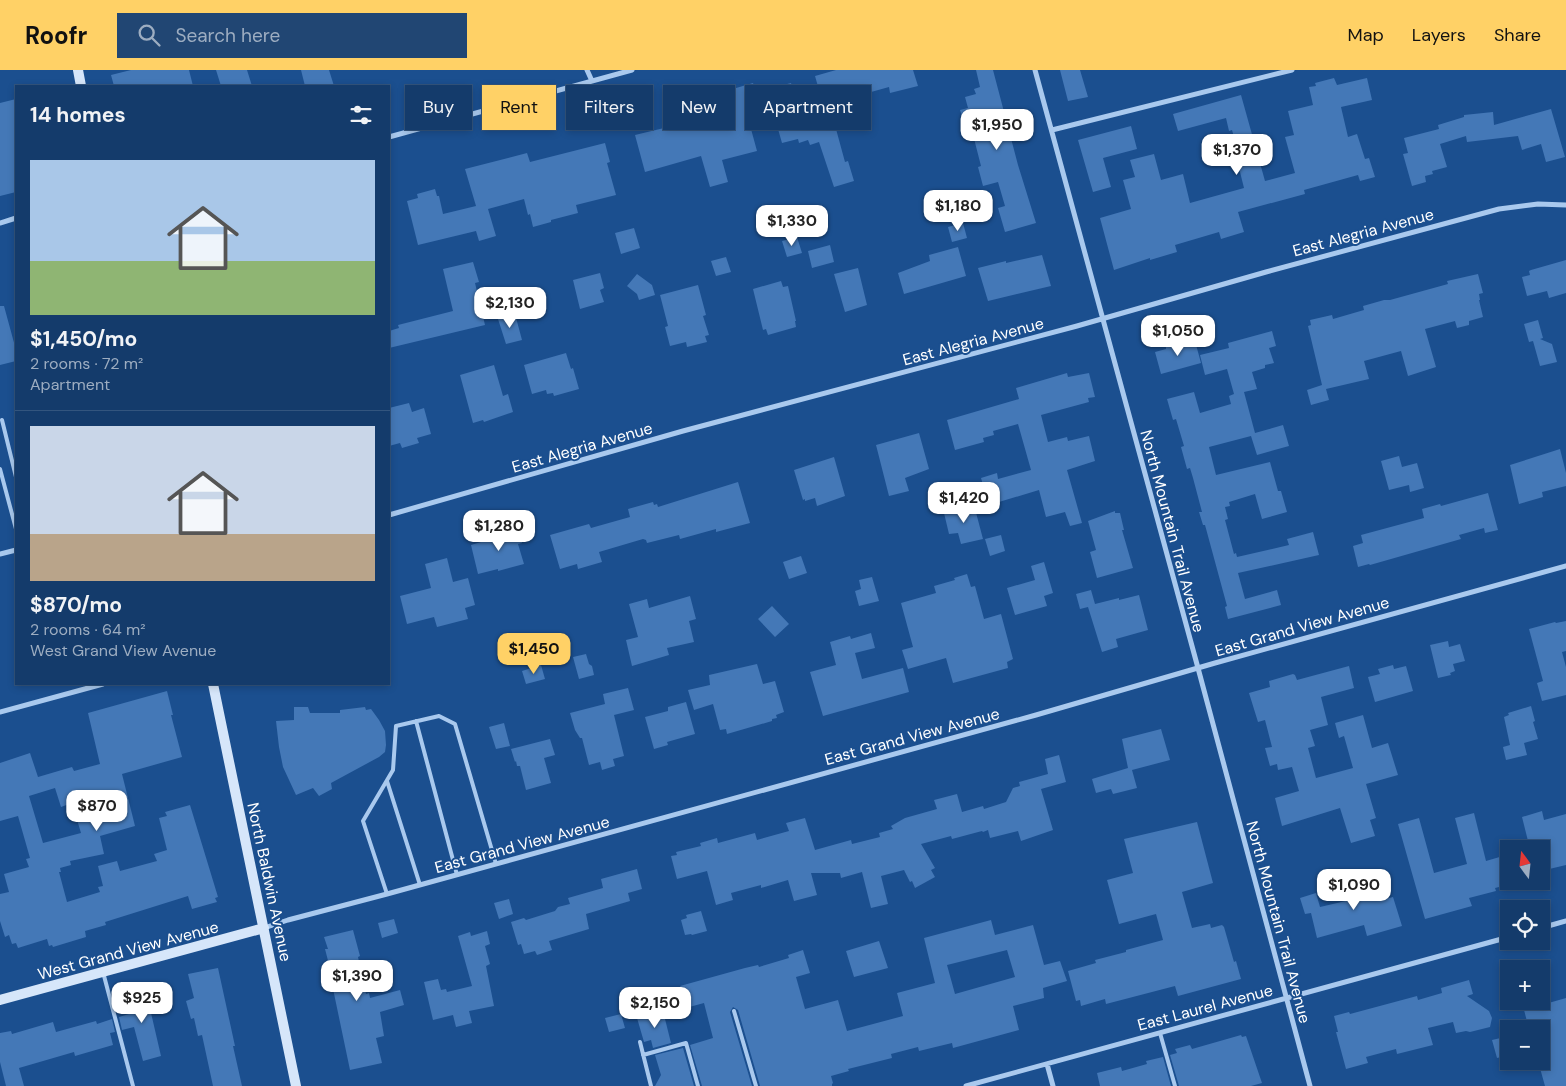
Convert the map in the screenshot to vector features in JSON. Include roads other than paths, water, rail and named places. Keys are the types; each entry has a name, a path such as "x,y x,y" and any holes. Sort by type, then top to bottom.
{"street":[{"path":"78,70 81,85"},
{"path":"587,70 592,81"},
{"path":"390,137 632,70"},
{"name":"North Mountain Trail Avenue","path":"1035,70 1310,1086"},
{"path":"1052,130 1292,70"},
{"name":"East Alegria Avenue","path":"390,515 683,431 1102,319 1266,272 1499,209 1538,204 1566,205"},
{"path":"0,222 15,218"},
{"path":"0,554 15,550"},
{"name":"East Grand View Avenue","path":"264,928 1036,715 1566,566"},
{"path":"0,712 99,685"},
{"name":"North Baldwin Avenue","path":"213,685 296,1086"},
{"path":"1550,925 1566,921"},
{"name":"West Grand View Avenue","path":"0,1000 264,928"},
{"name":"East Laurel Avenue","path":"966,1086 1500,939"},
{"path":"1047,1064 1053,1086"}],"lane":[{"path":"2,420 15,473"},
{"path":"0,469 15,525"},
{"path":"387,894 363,821 393,770 396,726 440,716 455,724 496,864"},
{"path":"416,721 457,875"},
{"path":"386,781 420,885"},
{"path":"103,972 134,1086"},
{"path":"734,1011 756,1086"},
{"path":"1160,1033 1175,1086"},
{"path":"640,1042 651,1086"},
{"path":"644,1055 686,1043 698,1086"}]}
